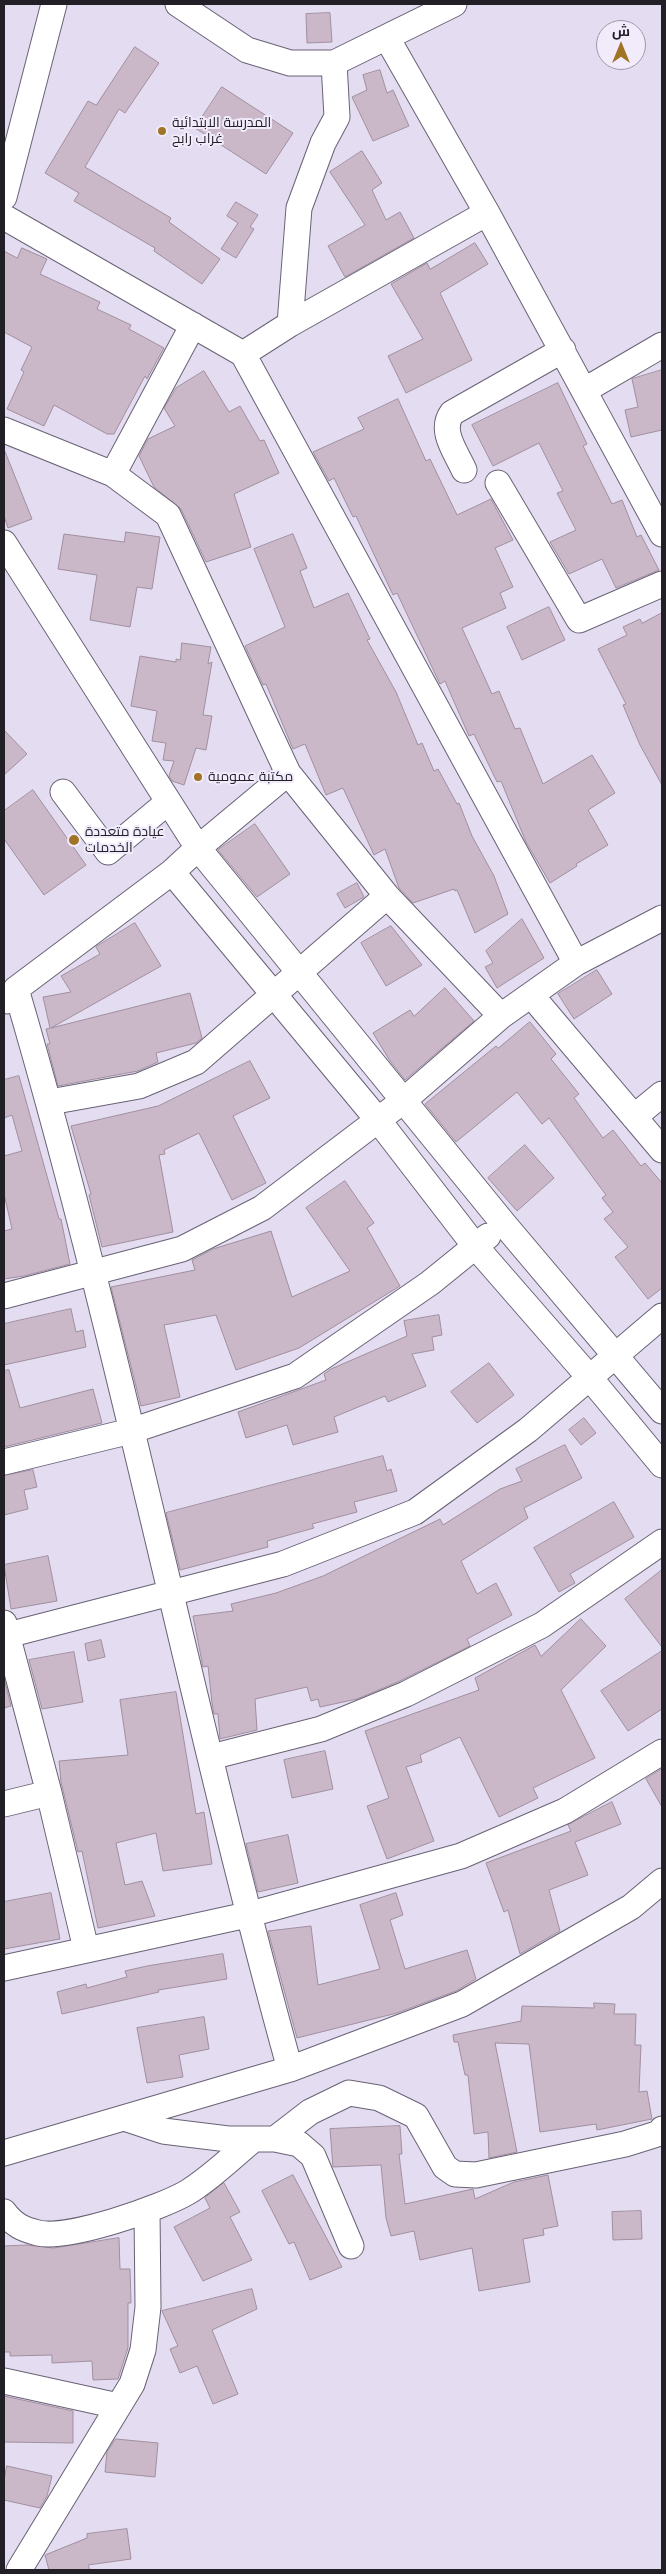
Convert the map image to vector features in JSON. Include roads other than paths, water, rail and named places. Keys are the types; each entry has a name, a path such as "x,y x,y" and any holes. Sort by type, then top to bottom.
{"street":[{"path":"4,197 54,4"},
{"path":"178,4 247,50 290,62 334,63 454,4"},
{"path":"387,38 563,350 662,534"},
{"path":"290,324 299,208 324,143 337,118 334,63"},
{"path":"243,354 290,324 487,213"},
{"path":"4,218 243,354 576,963"},
{"path":"113,474 193,326"},
{"path":"585,390 662,345"},
{"path":"464,470 446,431 446,421 452,413 563,350"},
{"path":"4,430 113,474 168,515 288,773 387,896 501,1016"},
{"path":"498,483 579,620 662,584"},
{"path":"4,543 198,848 504,1224 617,1355 662,1411"},
{"path":"288,773 172,872 10,997 50,1102 211,1757 247,1915 290,2069"},
{"path":"63,792 108,852 168,802"},
{"path":"172,872 378,1120 475,1246 590,1378 662,1465"},
{"path":"50,1102 139,1086 196,1062 387,896"},
{"path":"4,1296 182,1249 262,1208 403,1101 501,1016 576,963 662,918"},
{"path":"531,996 662,1150"},
{"path":"634,1117 662,1094"},
{"path":"4,1462 131,1431 295,1376 430,1283 504,1224"},
{"path":"86,1950 49,1792 5,1632 171,1595 283,1564 415,1512 528,1430 662,1316"},
{"path":"211,1757 322,1729 406,1694 542,1625 662,1542"},
{"path":"4,1968 247,1915 461,1856 565,1811 662,1752"},
{"path":"4,1804 49,1792"},
{"path":"4,2152 290,2069 462,2004 631,1907 662,1881"},
{"path":"4,2212 13,2224 40,2233 65,2233 147,2210 189,2191 264,2139 310,2112 349,2093 379,2098 416,2116 445,2167 455,2174 476,2175 616,2146 660,2133 662,2129"},
{"path":"124,2118 163,2131 228,2139 264,2139 300,2144 313,2156 351,2246"},
{"path":"18,2570 132,2384 143,2350 148,2307 147,2210"},
{"path":"4,2381 118,2406"}],"place":[{"name":"المدرسة الابتدائية غراب رابح","path":"162,131"},
{"name":"مكتبة عمومية","path":"198,777"},
{"name":"عيادة متعددة الخدمات","path":"74,840"}]}
